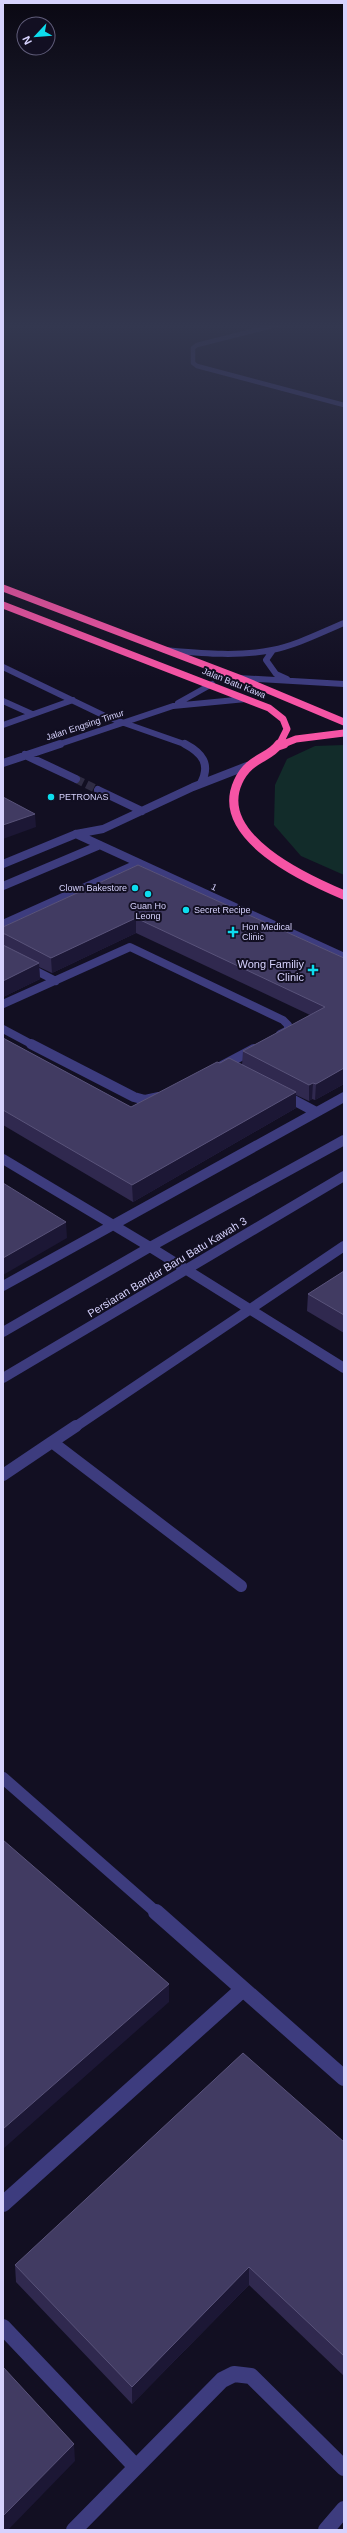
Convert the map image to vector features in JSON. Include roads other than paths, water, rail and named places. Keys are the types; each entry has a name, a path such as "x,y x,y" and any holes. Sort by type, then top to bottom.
{"highway":[{"name":"Jalan Batu Kawa","path":"3,588 239,678 344,722"},
{"name":"Jalan Batu Kawa","path":"3,605 212,684 269,708 283,719 287,729 278,746"},
{"path":"344,733 296,739 278,746 247,766 237,783 234,798 236,812 245,834 277,861 315,883 344,895"}],"street":[{"path":"165,650 211,654 245,654 273,650 344,623"},
{"path":"273,650 266,660 272,670 276,674 293,681"},
{"path":"3,667 122,722 184,744 199,754 206,768 201,784"},
{"path":"239,678 344,684"},
{"name":"Jalan Engsing Timur","path":"173,706 212,684"},
{"name":"Jalan Engsing Timur","path":"3,763 173,706 246,699"},
{"path":"3,725 74,700"},
{"path":"3,701 32,714"},
{"path":"25,755 76,779"},
{"path":"3,864 76,834 103,829 201,784 247,766"},
{"path":"98,790 142,811"},
{"path":"3,886 100,845 103,829"},
{"name":"1","path":"76,834 344,958"},
{"path":"3,924 139,863"},
{"path":"3,1004 56,981 122,949 136,948 282,1020 288,1025 288,1030 274,1038"},
{"path":"3,954 56,981"},
{"path":"3,1029 134,1098 155,1099 169,1092"},
{"path":"211,1072 228,1067 260,1046"},
{"path":"274,1090 316,1112"},
{"path":"3,1286 344,1097"},
{"name":"Persiaran Bandar Baru Batu Kawah 3","path":"3,1332 150,1247 344,1140"},
{"path":"3,1159 187,1269 344,1368"},
{"name":"Persiaran Bandar Baru Batu Kawah 3","path":"3,1378 344,1176"},
{"path":"3,1475 249,1308 344,1246"},
{"path":"52,1442 241,1586"},
{"path":"3,1778 344,2078"},
{"path":"3,2204 243,1989"},
{"path":"3,2327 136,2467"},
{"path":"74,2530 222,2380 234,2374 251,2376 344,2468"},
{"path":"326,2530 344,2509"}],"tunnel":[{"path":"76,779 98,790"}],"place":[{"name":"PETRONAS","path":"51,797"},
{"name":"Clown Bakestore","path":"135,888"},
{"name":"Guan Ho Leong","path":"148,894"},
{"name":"Secret Recipe","path":"186,910"},
{"name":"Hon Medical Clinic","path":"233,932"},
{"name":"Wong Familiy Clinic","path":"313,970"}]}
